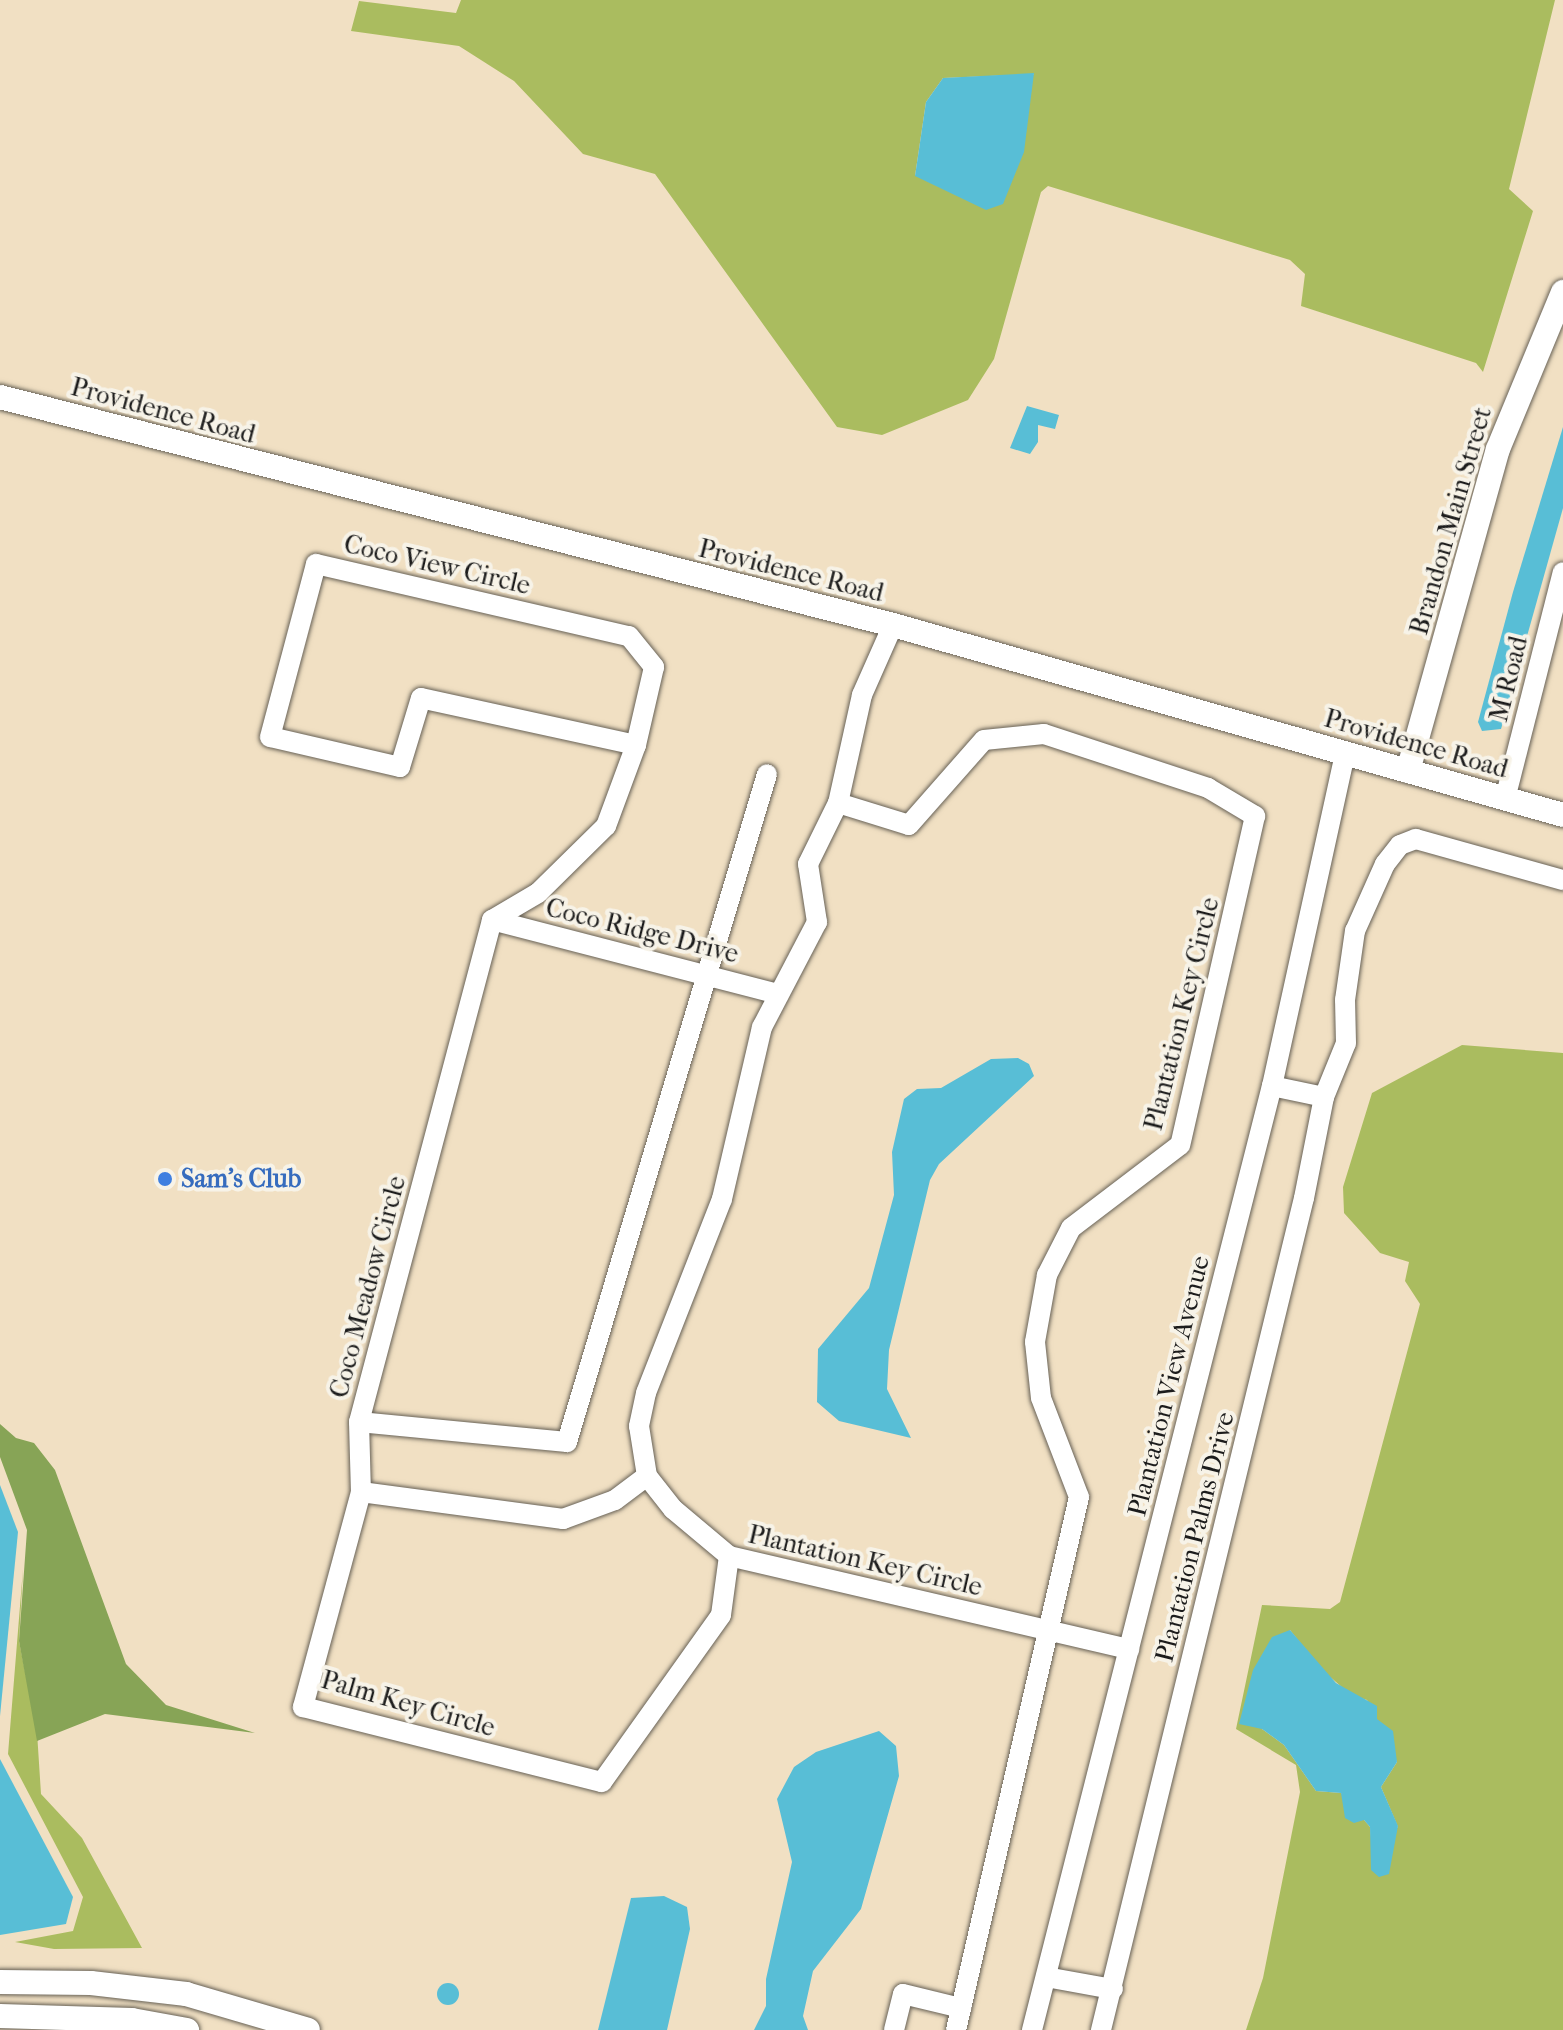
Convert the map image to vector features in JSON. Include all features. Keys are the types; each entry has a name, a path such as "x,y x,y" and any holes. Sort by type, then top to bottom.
{"street":[{"name":"Brandon Main Street","path":"1408,771 1498,449 1563,292"},
{"name":"Providence Road","path":"0,397 893,625 1563,815"},
{"name":"Coco View Circle","path":"316,564 629,636 654,667 636,745 421,698 400,767 270,737 316,564"},
{"name":"M Road","path":"1505,799 1563,572"},
{"name":"Plantation Key Circle","path":"893,625 862,695 838,803 808,864 817,922 762,1027 722,1199 646,1393 639,1426 647,1476 673,1509 729,1556 1129,1649"},
{"name":"Plantation Key Circle","path":"838,803 909,825 984,740 1044,734 1208,788 1255,816 1180,1145 1071,1228 1047,1275 1035,1342 1041,1398 1079,1497 956,2030"},
{"path":"492,920 538,893 606,826 636,745"},
{"name":"Plantation View Avenue","path":"1032,2030 1272,1086 1345,753"},
{"name":"Coco Meadow Circle","path":"492,920 359,1422 567,1442 767,774"},
{"name":"Plantation Palms Drive","path":"1101,2030 1301,1214 1324,1097 1346,1043 1345,1000 1355,931 1385,864 1400,845 1416,839 1563,880"},
{"name":"Coco Ridge Drive","path":"492,920 709,973 779,994"},
{"path":"1272,1086 1324,1097"},
{"path":"359,1422 361,1492 563,1519 615,1500 647,1476"},
{"name":"Palm Key Circle","path":"361,1492 303,1707 602,1782 721,1615 729,1556"},
{"path":"1046,1977 1113,1989"},
{"path":"0,1982 91,1983 186,1994 308,2030"},
{"path":"894,2030 903,1994 961,2008"},
{"path":"0,2016 132,2020 187,2030"}],"green space":[{"path":"461,0 1555,0 1509,189 1533,211 1483,372 1476,363 1301,306 1305,274 1290,260 1048,186 1041,192 994,359 968,400 882,435 837,427 655,174 583,154 514,81 459,46 351,31 359,1 456,13","holes":["1034,74 915,176 926,102 943,78"]},
{"path":"1462,1045 1563,1053 1563,2030 1246,2030 1263,1978 1300,1792 1296,1765 1236,1729 1262,1605 1330,1609 1340,1602 1420,1304 1405,1281 1409,1262 1380,1253 1344,1213 1343,1187 1372,1093","holes":["1290,1630 1321,1669 1351,1695 1367,1700 1397,1762 1381,1787 1398,1827 1372,1847 1370,1827 1341,1793 1316,1791 1284,1745 1262,1729"]},
{"path":"0,1424 16,1438 34,1443 55,1470 126,1664 166,1705 255,1733 105,1714 37,1741 19,1641 27,1530 0,1457"},
{"path":"23,1569 19,1641 37,1732 41,1794 82,1838 142,1948 54,1949 15,1942 73,1931 83,1897 8,1754"}],"water":[{"path":"1034,73 1024,152 1003,204 986,210 915,176 926,102 943,78"},
{"path":"1027,406 1059,415 1055,429 1038,425 1038,442 1030,454 1010,448"},
{"path":"1563,427 1563,508 1501,729 1482,731 1478,722"},
{"path":"1018,1058 1029,1064 1034,1076 939,1164 930,1180 889,1350 887,1389 911,1438 839,1421 817,1402 818,1349 869,1288 894,1195 892,1152 904,1099 917,1089 941,1088 991,1059"},
{"path":"0,1485 18,1532 0,1716"},
{"path":"1290,1630 1336,1683 1377,1706 1377,1719 1393,1731 1397,1762 1381,1787 1398,1826 1389,1874 1379,1877 1371,1870 1370,1827 1364,1820 1354,1823 1345,1818 1341,1793 1316,1791 1284,1745 1262,1729 1239,1724 1253,1670 1272,1637"},
{"path":"879,1731 896,1746 899,1776 861,1909 813,1971 803,2016 808,2030 754,2030 766,2006 766,1979 792,1862 777,1799 794,1767 816,1752"},
{"path":"0,1759 73,1897 66,1924 0,1935"},
{"path":"664,1896 687,1907 690,1929 667,2030 598,2030 631,1898"},
{"path":"444,1983 452,1983 459,1994 452,2005 444,2005 437,1998 437,1990"}],"place":[{"name":"Sam's Club","path":"165,1179"}]}
